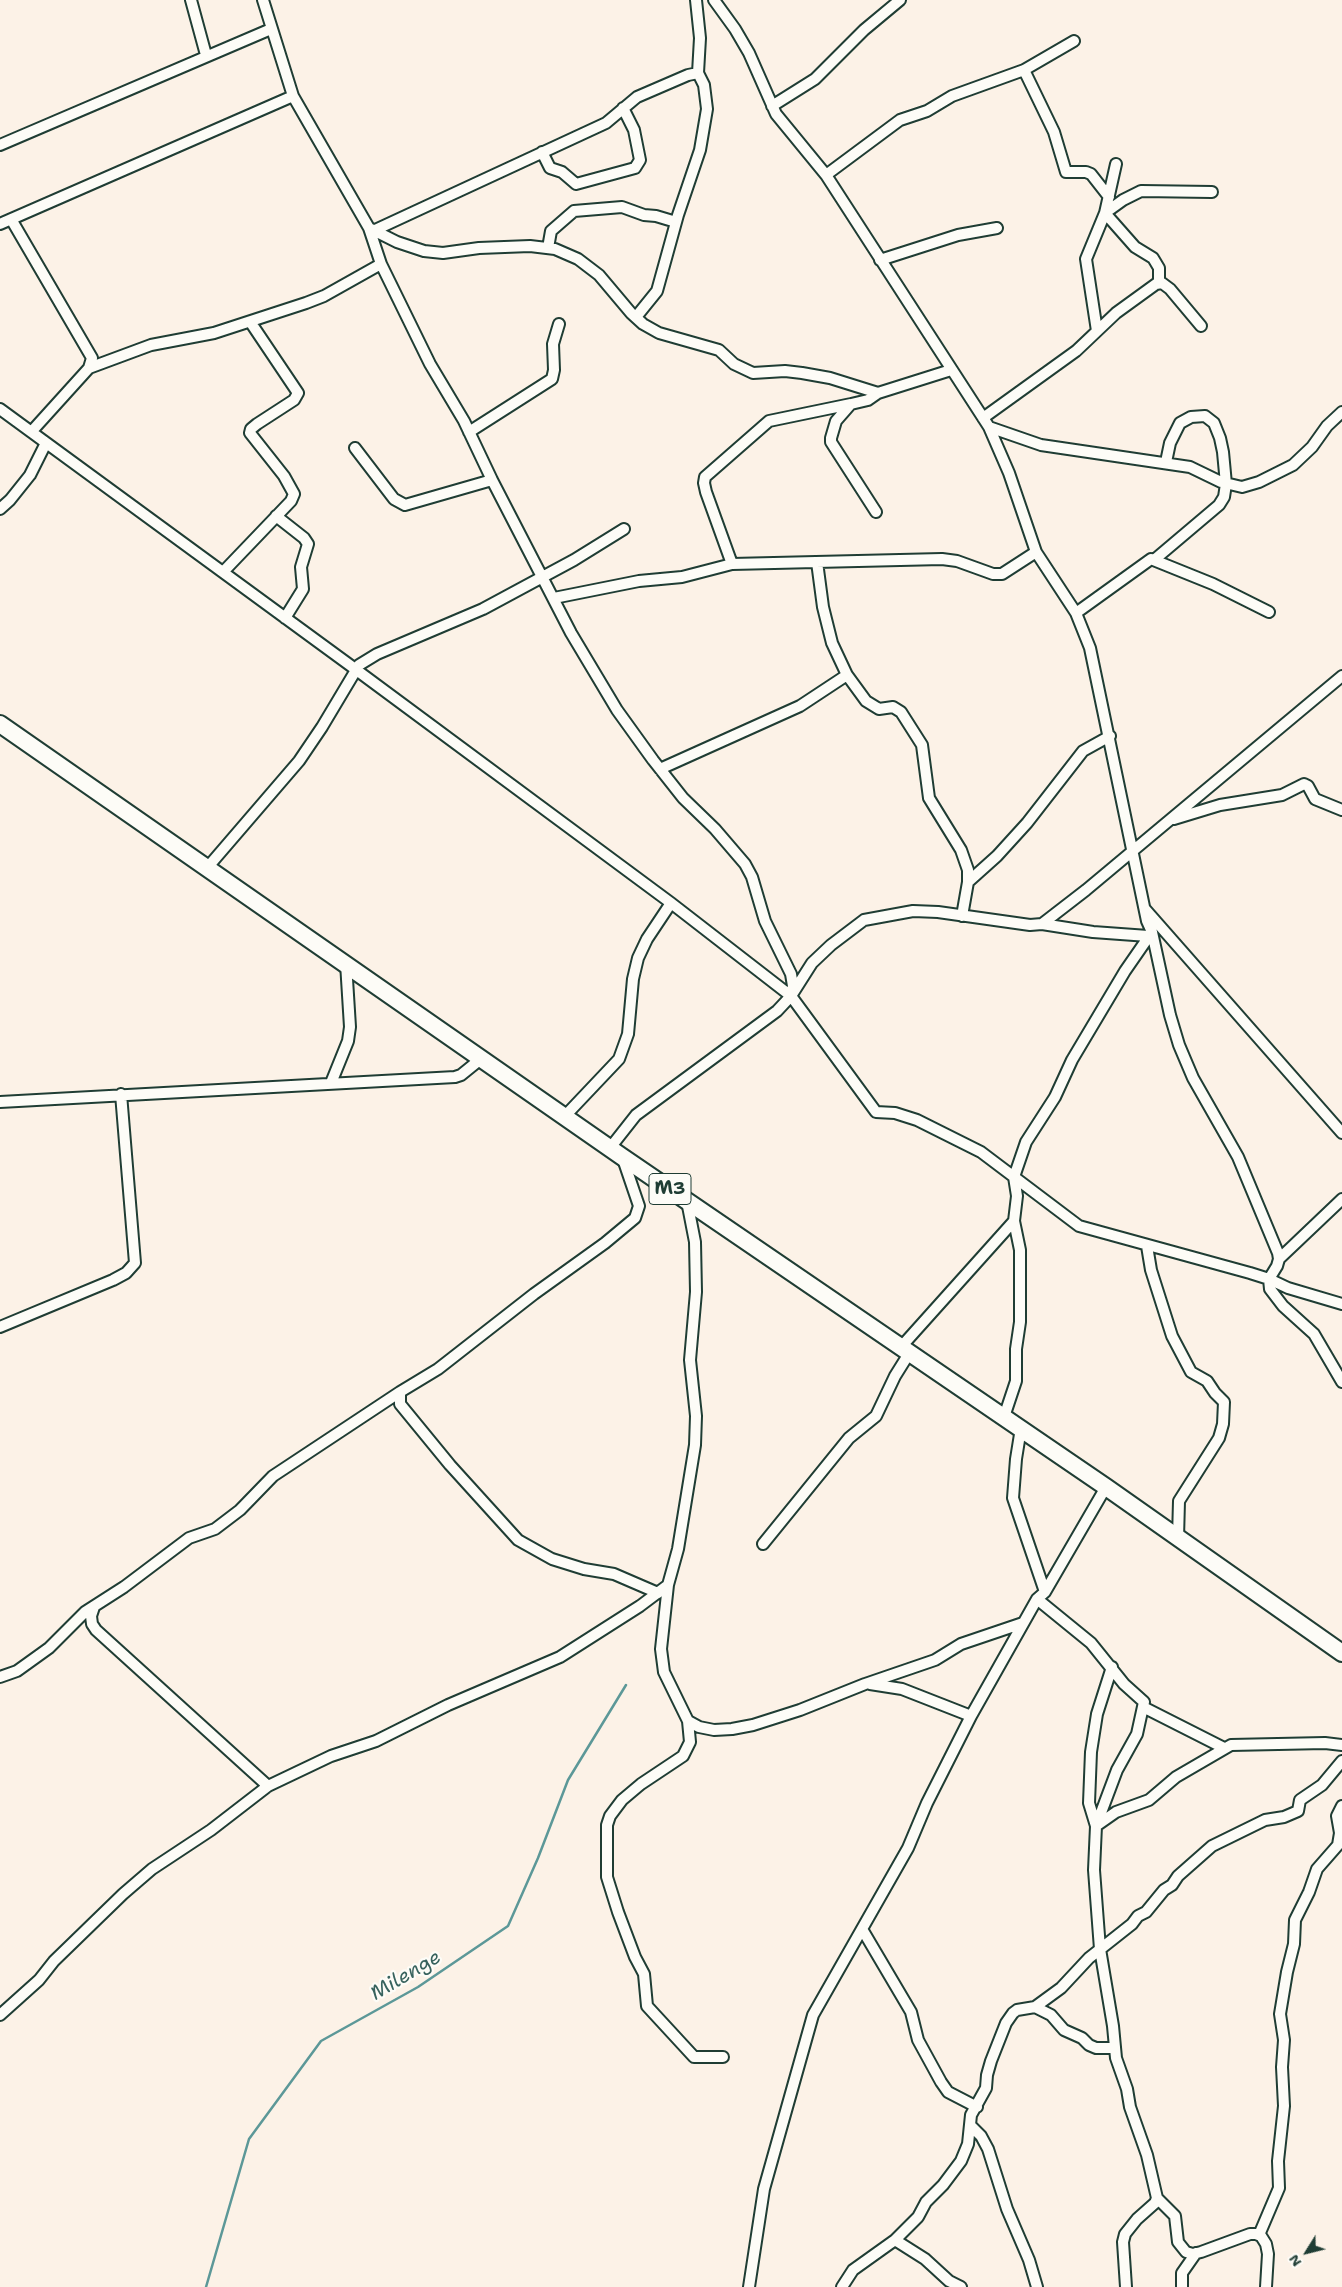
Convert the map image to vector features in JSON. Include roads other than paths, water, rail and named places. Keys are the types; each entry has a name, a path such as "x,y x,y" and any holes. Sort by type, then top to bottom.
{"main road":[{"name":"M3","path":"0,724 687,1201 1021,1428 1342,1653"}],"street":[{"path":"191,0 206,55"},
{"path":"263,0 270,29 293,96 372,229 381,264 430,364 469,432 571,633 617,710 660,769 683,798 715,829 745,864 752,877 765,921 791,974 793,986 791,996"},
{"path":"636,317 657,291 676,222 700,150 705,125 707,109 704,85 698,73 700,38 696,0"},
{"path":"714,0 735,29 772,106 791,135 826,175 989,427 1009,473 1036,552 1076,613 1090,648 1110,736 1147,921 1170,1015 1193,1078 1238,1158 1255,1194 1279,1259"},
{"path":"772,106 815,80 864,30 900,0"},
{"path":"0,145 270,29"},
{"path":"826,175 900,120 927,111 952,96 1024,70 1074,41"},
{"path":"1024,70 1054,132 1066,172 1091,174 1109,198"},
{"path":"372,229 611,120 637,97 688,75 698,73"},
{"path":"0,224 293,96"},
{"path":"542,152 550,168 562,172 576,184 635,168 640,160 634,130 623,108"},
{"path":"1097,331 1086,259 1105,213 1116,164"},
{"path":"1105,213 1123,200 1141,191 1212,192"},
{"path":"548,248 552,232 574,211 622,207 644,215 656,216 676,222"},
{"path":"1105,213 1135,247 1153,258 1158,268 1160,283"},
{"path":"11,219 90,353 92,362 89,368 32,431"},
{"path":"880,260 958,235 997,228"},
{"path":"372,229 396,242 415,248 444,253 480,248 530,246 555,249 578,259 592,270 619,296 636,317 659,333 719,350 743,370 753,373 785,371 830,378 878,394"},
{"path":"89,368 151,345 214,334 251,323 324,296 381,264"},
{"path":"1160,283 1178,297 1201,326"},
{"path":"983,418 1076,351 1142,294 1160,283"},
{"path":"223,572 291,500 294,494 284,476 253,438 251,429 294,400 298,392 251,323"},
{"path":"469,432 552,378 554,370 553,344 559,324"},
{"path":"732,564 706,492 705,476 769,421 868,400 878,394 951,370"},
{"path":"851,404 836,421 831,442 876,512"},
{"path":"0,409 671,903 791,996 876,1112 895,1114 917,1120 981,1152 1028,1190 1079,1226 1269,1279 1288,1288 1342,1304"},
{"path":"989,427 1041,445 1102,455 1166,462 1190,467 1226,484 1248,486 1285,471 1312,447 1327,426 1342,412"},
{"path":"1154,560 1218,505 1224,497 1226,484 1220,438 1214,423 1205,416 1191,417 1180,423 1170,443 1166,462"},
{"path":"0,509 10,500 30,475 46,443"},
{"path":"355,448 394,499 405,505 492,480"},
{"path":"276,516 304,538 308,544 301,568 303,590 285,618"},
{"path":"208,868 299,761 357,671 358,665 377,654 483,609 541,576 574,560 624,529"},
{"path":"554,598 639,581 682,577 732,564 942,559 957,561 993,574 1002,574 1036,552"},
{"path":"1076,613 1146,561 1154,560 1213,584 1269,612"},
{"path":"817,562 823,607 832,643 847,676 866,701 878,709 893,707 901,712 922,746 929,798 961,850 968,870 968,882 962,916"},
{"path":"660,769 800,706 847,676"},
{"path":"1042,924 1133,851 1342,676"},
{"path":"968,882 997,856 1027,823 1083,751 1110,736"},
{"path":"1171,819 1194,814 1220,805 1282,795 1304,784 1308,786 1315,799 1342,810"},
{"path":"565,1116 619,1059 626,1045 633,979 638,958 647,939 671,903"},
{"path":"1145,909 1342,1133"},
{"path":"0,1677 17,1671 49,1648 85,1612 188,1538 215,1529 240,1510 273,1476 458,1354 534,1294 605,1243 634,1218 639,1206 632,1180 616,1152 636,1115 713,1056 777,1011 791,996 812,963 838,939 864,920 913,911 1030,925 1042,924 1093,932 1150,934"},
{"path":"1004,1417 1016,1381 1016,1349 1020,1322 1020,1250 1014,1221 1017,1196 1014,1177 1026,1142 1055,1097 1072,1060 1150,934"},
{"path":"331,1083 348,1041 350,1028 346,963"},
{"path":"0,1102 455,1077 461,1075 482,1058"},
{"path":"0,1327 113,1280 126,1273 135,1263 121,1094"},
{"path":"1342,1199 1279,1259 1269,1279 1270,1288 1275,1296 1320,1341 1342,1382"},
{"path":"687,1201 696,1242 696,1292 690,1360 696,1416 695,1445 678,1549 668,1586 661,1644 667,1678 688,1721 690,1742 683,1756 641,1784 622,1800 610,1816 608,1825 607,1877 635,1957 644,1974 647,2006 694,2057 723,2057"},
{"path":"763,1544 849,1438 876,1416 895,1376 905,1349 1014,1221"},
{"path":"1147,1246 1151,1270 1172,1336 1191,1372 1207,1381 1224,1402 1223,1424 1219,1438 1179,1501 1178,1538"},
{"path":"400,1392 400,1404 404,1411 518,1540 552,1559 614,1574 658,1593"},
{"path":"1021,1428 1013,1498 1041,1595 1079,1631 1112,1667 1124,1684 1144,1702 1137,1734 1116,1770 1096,1826 1094,1870 1100,1949 1118,2067 1127,2089 1130,2107 1148,2155 1156,2198 1155,2203 1137,2219 1125,2234 1123,2242 1126,2287"},
{"path":"749,2287 764,2189 813,2015 908,1848 927,1803 971,1716 1023,1623 1106,1487"},
{"path":"0,2015 39,1980 54,1961 122,1894 152,1869 211,1830 268,1786 331,1756 376,1741 448,1705 560,1657 668,1586"},
{"path":"94,1606 91,1616 92,1624 96,1630 268,1786"},
{"path":"688,1721 714,1730 753,1725 800,1710 865,1684 935,1660 961,1644 1023,1623"},
{"path":"1096,1826 1089,1803 1091,1752 1097,1714 1112,1667"},
{"path":"865,1684 902,1689 971,1716"},
{"path":"1143,1707 1224,1748"},
{"path":"1096,1826 1116,1812 1149,1800 1176,1777 1231,1745 1325,1743 1342,1745"},
{"path":"842,2287 853,2270 895,2240 921,2214 926,2202 961,2161 968,2144 971,2115 986,2088 987,2075 1006,2023 1017,2010 1035,2007 1061,1988 1089,1958 1132,1924 1138,1916 1146,1912 1178,1876 1212,1846 1265,1820 1284,1817 1298,1811 1300,1800 1331,1776 1342,1761"},
{"path":"1259,2235 1279,2188 1278,2161 1284,2100 1282,2067 1284,2040 1280,2014 1294,1944 1295,1920 1309,1892 1317,1869 1338,1845 1340,1833 1337,1816 1342,1806"},
{"path":"862,1929 911,2012 918,2040 941,2082 948,2092 977,2107"},
{"path":"1035,2007 1051,2015 1064,2030 1082,2038 1089,2045 1096,2048 1115,2048"},
{"path":"970,2125 987,2146 1006,2209 1029,2260 1037,2287"},
{"path":"1156,2198 1175,2216 1176,2232 1180,2247 1186,2252 1196,2253 1250,2234 1259,2235 1264,2240 1268,2254 1266,2287"},
{"path":"895,2240 930,2263 949,2281 961,2287"},
{"path":"1182,2287 1182,2272 1196,2253"}],"waterway":[{"name":"Milenge","path":"206,2287 249,2139 321,2041 418,1987 508,1926 538,1858 568,1780 626,1685"}]}
